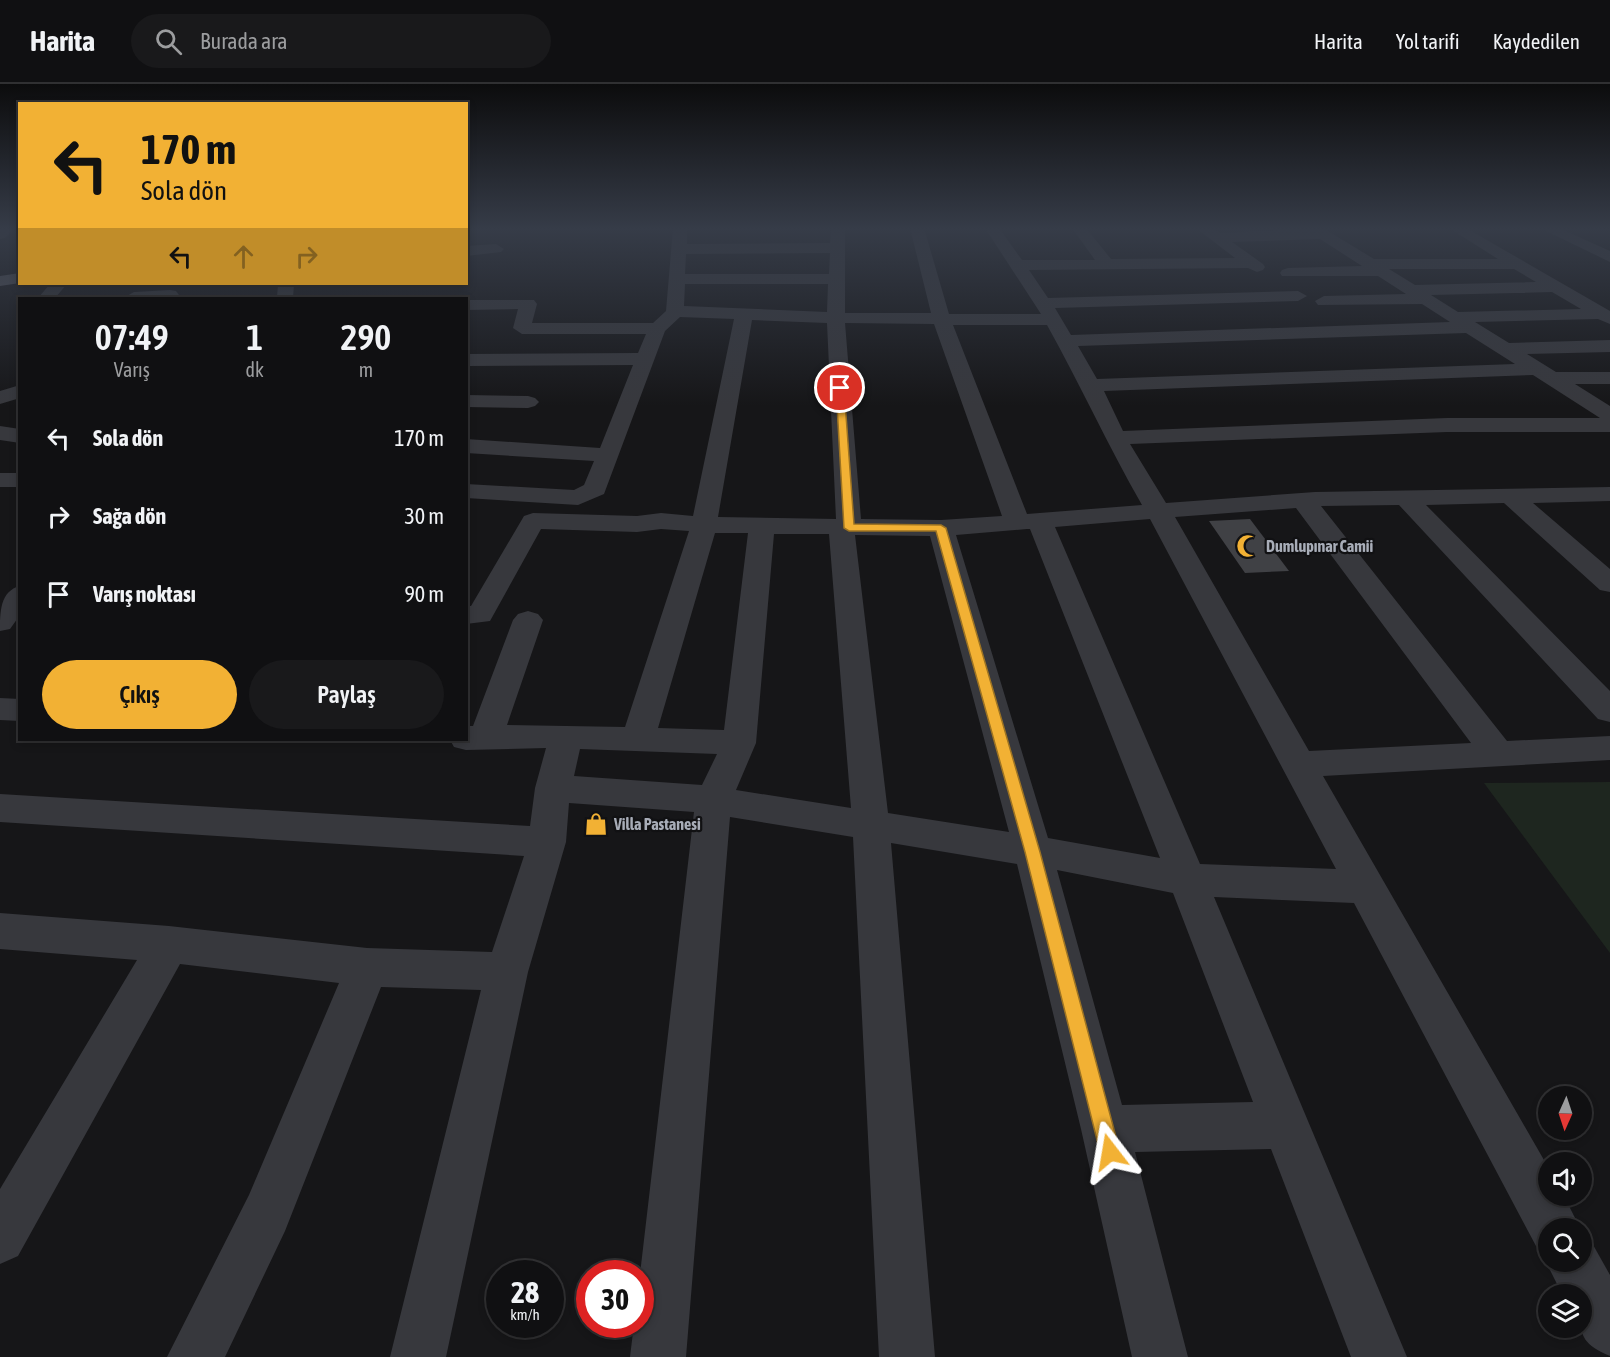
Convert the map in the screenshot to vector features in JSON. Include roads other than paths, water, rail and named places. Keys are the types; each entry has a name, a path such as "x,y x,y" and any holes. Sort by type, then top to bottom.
{"street":[{"path":"468,305 528,304 522,328 528,329 657,328 669,320 675,311 676,287"},
{"path":"837,287 836,318 845,528 871,826 907,1357"},
{"path":"933,287 941,318 1029,523 1124,719 1186,880 1379,1357"},
{"path":"1032,287 1091,385 1115,438 1159,512 1548,1218"},
{"path":"1052,321 1298,296 1289,287"},
{"path":"1406,287 1610,415"},
{"path":"1324,301 1547,287"},
{"path":"1555,287 1582,303 1607,312"},
{"path":"145,297 170,295"},
{"path":"675,311 836,318 941,318 1398,330 1461,322 1607,312"},
{"path":"638,739 704,525 744,314"},
{"path":"468,490 578,498 595,489 657,328"},
{"path":"1398,330 1460,372"},
{"path":"1505,350 1610,346"},
{"path":"468,360 644,359"},
{"path":"1091,385 1460,372 1610,378"},
{"path":"0,398 18,392"},
{"path":"468,401 528,402"},
{"path":"1115,438 1447,425 1610,425"},
{"path":"0,433 18,436"},
{"path":"468,446 607,455"},
{"path":"0,480 18,480"},
{"path":"468,615 480,615 534,521 637,524 662,521 704,525 941,528 1029,523 1303,500 1610,494"},
{"path":"1512,497 1610,584"},
{"path":"1406,498 1610,711"},
{"path":"1303,500 1498,754"},
{"path":"658,1357 712,800 739,743 762,526"},
{"path":"941,528 1032,852 1105,1129 1160,1357"},
{"path":"0,578 18,577"},
{"path":"0,622 18,597"},
{"path":"528,620 476,739 566,737 739,743"},
{"path":"0,635 18,633"},
{"path":"0,709 18,710"},
{"path":"418,1357 507,972 547,842 553,788 566,737"},
{"path":"1299,764 1610,748"},
{"path":"553,788 712,800 1120,865 1186,880 1364,887"},
{"path":"0,808 547,842"},
{"path":"0,931 169,944 367,967 507,972"},
{"path":"0,1238 169,944"},
{"path":"195,1357 267,1213 367,967"},
{"path":"1105,1129 1286,1125"},
{"path":"1579,1272 1610,1328"}],"place":[{"name":"Dumlupınar Camii","path":"1248,546"},
{"name":"Villa Pastanesi","path":"596,824"}]}
